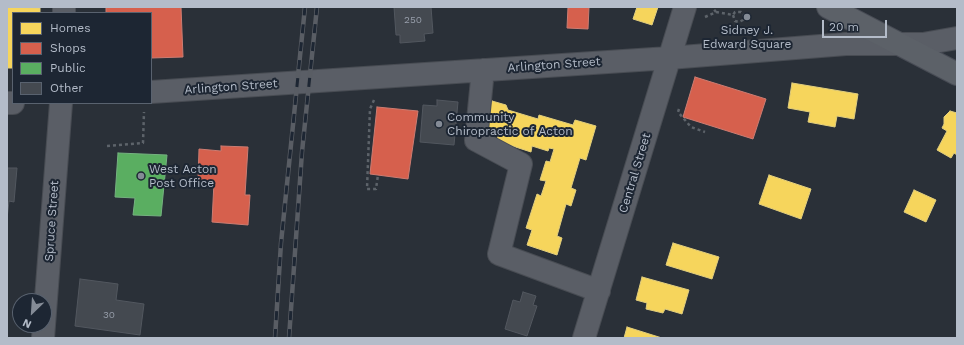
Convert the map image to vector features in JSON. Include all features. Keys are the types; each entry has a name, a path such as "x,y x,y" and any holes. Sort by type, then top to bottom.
{"main road":[{"path":"836,9 957,74"}],"street":[{"name":"Central Street","path":"584,338 669,58 694,13"},
{"name":"Arlington Street","path":"152,101 482,70 669,58 846,44 923,44 957,38"},
{"path":"482,70 476,140 522,164 499,254 599,291"},
{"name":"Spruce Street","path":"43,338 61,104"}],"path":[{"path":"712,7 716,12"},
{"path":"694,13 716,12 733,14 735,12 741,12 744,15 743,20 739,22 735,21 733,14"},
{"path":"375,96 370,109 367,189 376,189 378,175"},
{"path":"107,146 143,143 147,104"},
{"path":"680,105 678,112 691,127 705,132"}],"building: Homes":[{"path":"7,7 40,8 40,12 12,12 12,68 7,68"},
{"path":"637,7 658,7 652,25 633,19"},
{"path":"792,83 858,94 854,119 837,116 835,127 808,122 810,112 788,108"},
{"path":"492,101 506,105 508,110 538,119 539,115 573,125 575,120 596,126 586,160 580,158 571,188 576,190 571,206 566,204 557,236 562,238 557,255 527,245 532,230 526,228 537,194 541,196 546,181 540,180 546,161 550,162 554,149 549,148 548,151 532,146 531,152 497,141 498,136 483,132"},
{"path":"950,111 957,113 957,155 954,153 951,158 937,150 947,131 942,128 944,124 944,117"},
{"path":"769,175 811,189 801,219 759,204"},
{"path":"914,190 936,200 926,222 904,212"},
{"path":"673,243 719,257 712,279 666,265"},
{"path":"642,277 689,290 682,314 665,309 663,313 646,309 647,303 636,300"},
{"path":"627,327 662,338 624,338"}],"building: Shops":[{"path":"106,7 181,7 183,57 152,58 152,12 106,12"},
{"path":"568,7 589,7 588,29 567,28"},
{"path":"695,77 766,99 753,139 683,117"},
{"path":"377,107 418,111 408,179 370,174"},
{"path":"221,146 248,147 245,195 250,195 248,225 212,222 214,182 198,181 199,149 221,151"}],"building: Public":[{"name":"West Acton Post Office","path":"118,153 167,155 161,216 133,215 135,198 115,197"}],"building: Other":[{"path":"394,7 431,7 433,33 424,34 425,41 400,43 400,35 396,35"},
{"name":"Community Chiropractic of Acton","path":"437,100 458,102 454,145 420,142 423,105 437,106"},
{"path":"7,168 17,168 14,202 9,201 7,219"},
{"path":"80,279 118,284 116,300 144,304 140,335 75,326"},
{"path":"523,292 536,296 533,305 537,306 527,336 505,329 513,300 520,302"}],"railway":[{"path":"275,338 281,243 305,7"},
{"path":"289,338 302,152 317,7"}],"place":[{"name":"Sidney J. Edward Square","path":"747,17"},
{"name":"Community Chiropractic of Acton","path":"439,124"},
{"name":"West Acton Post Office","path":"141,176"}]}
